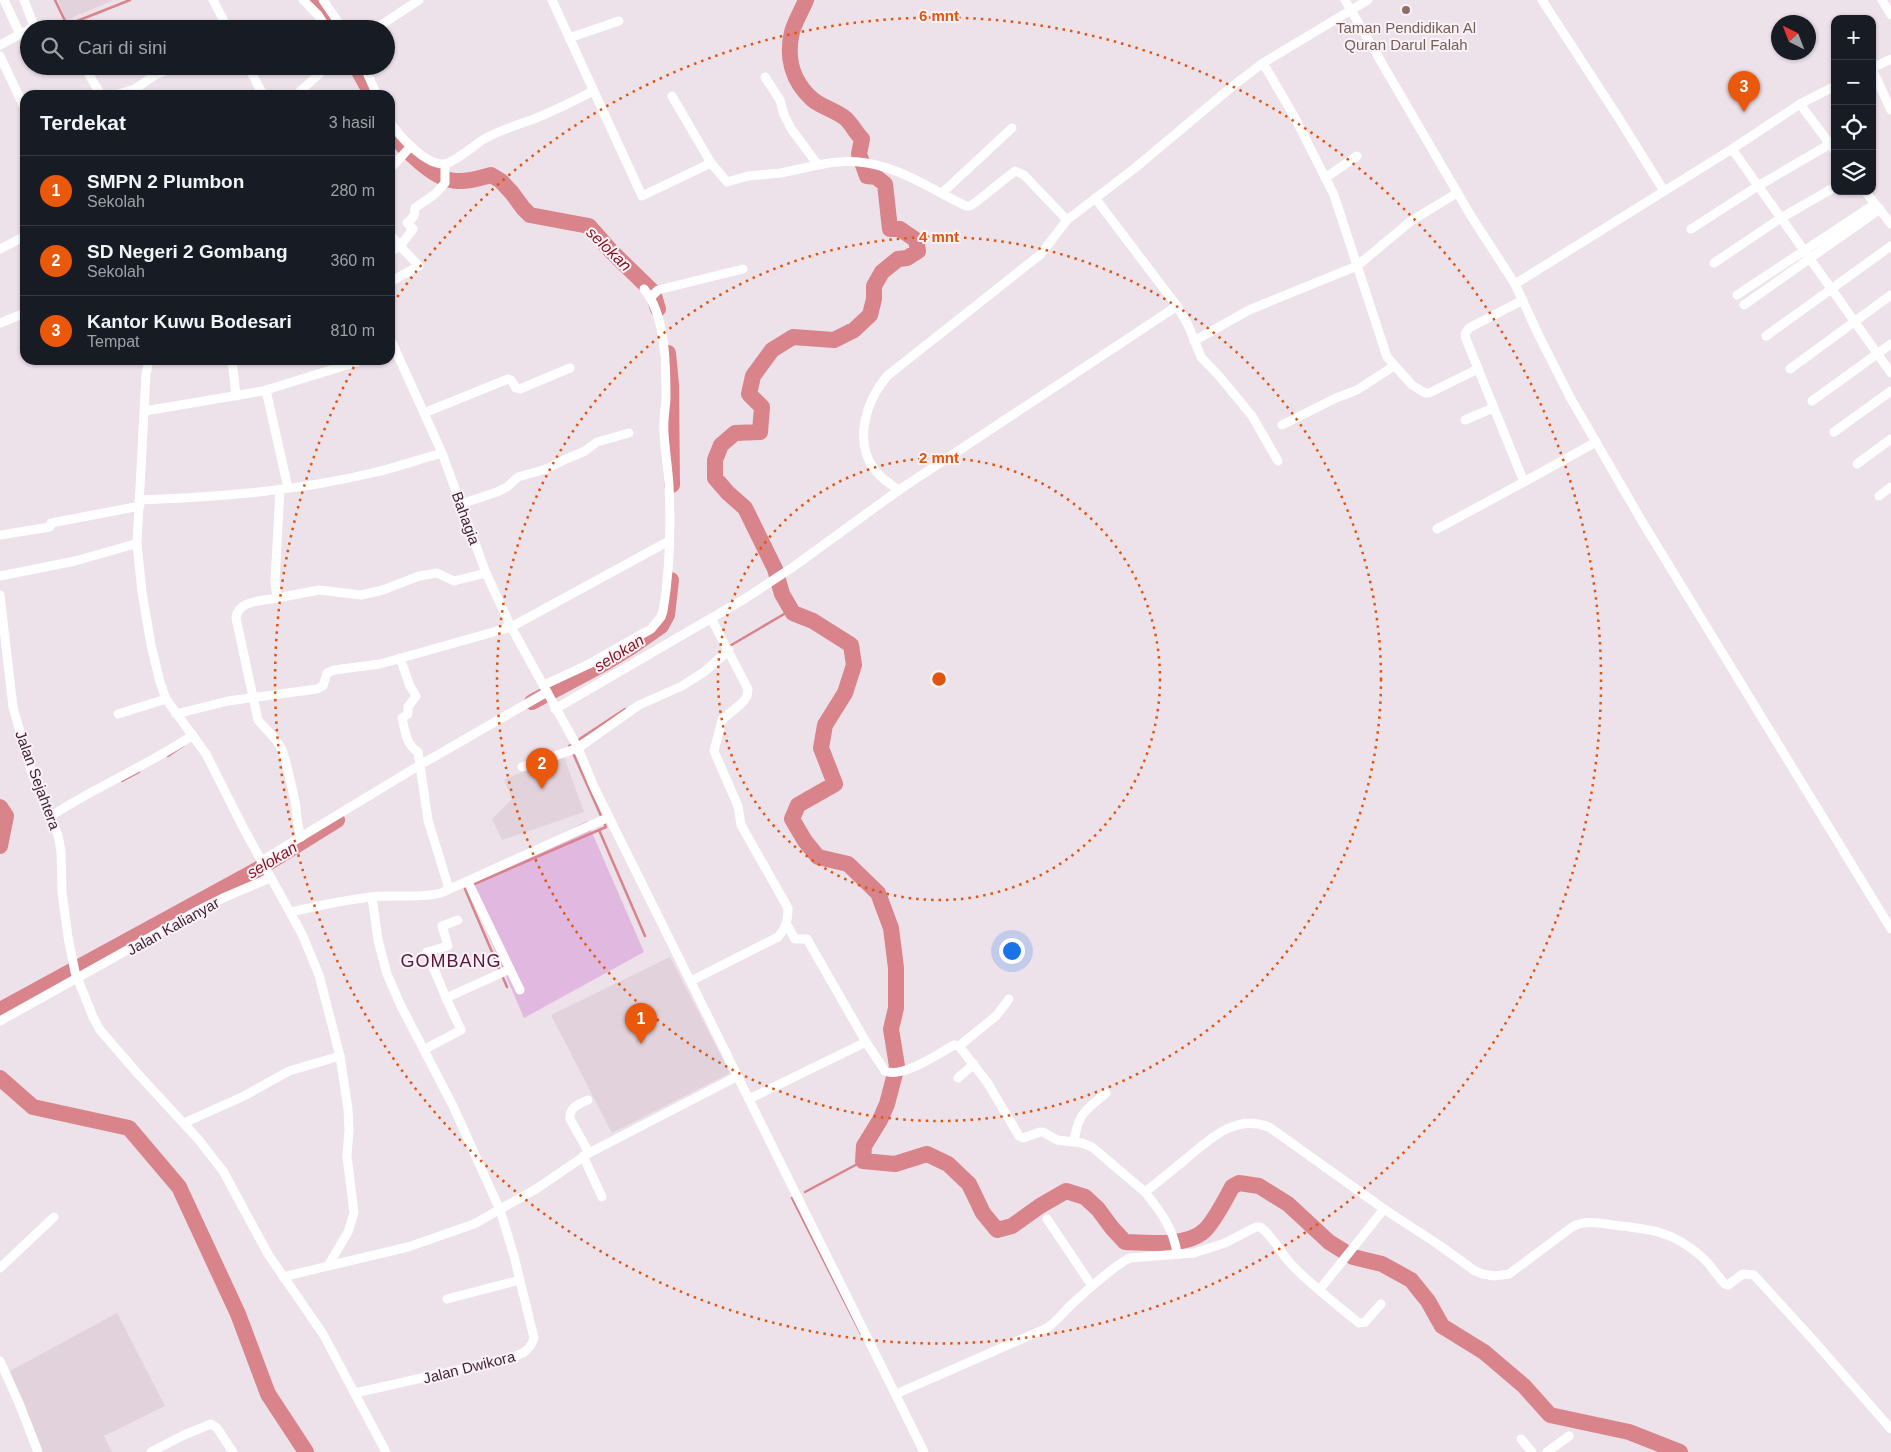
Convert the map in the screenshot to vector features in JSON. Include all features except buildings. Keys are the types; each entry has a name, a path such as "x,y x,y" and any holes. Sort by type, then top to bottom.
{"street":[{"path":"24,0 30,20"},
{"path":"214,0 224,20"},
{"path":"303,0 321,20"},
{"path":"323,0 337,20"},
{"path":"552,0 642,196 711,162"},
{"path":"1345,0 1457,193 1490,248 1515,284 1539,336 1596,442 1690,601 1891,929"},
{"path":"899,490 875,470 869,459 864,429 871,399 879,386 895,368 1041,254 1068,220 1234,85 1263,63 1368,0"},
{"path":"1542,0 1664,191"},
{"path":"1882,0 1891,15"},
{"path":"0,45 20,34 4,1"},
{"path":"388,20 416,1"},
{"path":"569,38 619,21"},
{"path":"0,56 20,98"},
{"path":"1876,66 1891,59"},
{"path":"1263,63 1294,116 1334,195 1383,350 1394,366 1412,385 1425,393 1429,393 1478,369"},
{"path":"89,75 98,90"},
{"path":"132,90 157,75"},
{"path":"253,75 260,90"},
{"path":"302,90 318,75"},
{"path":"368,75 375,90"},
{"path":"765,77 780,100 784,115 792,130 818,165"},
{"path":"1876,77 1891,110"},
{"path":"1515,284 1732,149 1800,104 1831,88"},
{"path":"395,129 409,149 429,160 445,165 454,161 465,151 485,139 536,118 593,91"},
{"path":"672,96 711,162 725,181 729,182 748,176 781,173 832,162 861,161 903,174 966,206 970,206 1015,171 1024,175 1068,220"},
{"path":"1800,104 1831,147"},
{"path":"942,193 1012,128"},
{"path":"395,164 409,149"},
{"path":"1732,149 1891,373"},
{"path":"1691,229 1758,186 1831,149"},
{"path":"1325,178 1357,156"},
{"path":"395,249 400,246 413,229 407,223 414,216 415,208 445,183 445,165"},
{"path":"1714,262 1781,218 1831,189"},
{"path":"1194,341 1249,310 1357,266 1411,221 1457,193"},
{"path":"1868,195 1891,224"},
{"path":"1095,198 1177,306 1188,325 1201,357 1252,416 1278,461"},
{"path":"1737,295 1803,250 1878,207"},
{"path":"1744,305 1810,260 1878,207"},
{"path":"0,249 20,239"},
{"path":"395,240 419,266 395,279"},
{"path":"1766,336 1891,246"},
{"path":"644,289 654,294 743,269"},
{"path":"1772,272 1778,282"},
{"path":"263,864 301,837 547,692 596,660 637,638 662,618 669,541 669,486 664,432 666,400 665,359 654,294"},
{"path":"1790,369 1891,295"},
{"path":"1523,300 1467,331 1466,339 1524,482"},
{"path":"555,709 777,578 899,490 1177,306"},
{"path":"0,324 20,315"},
{"path":"1812,401 1891,344"},
{"name":"Bahagia","path":"395,354 442,453 486,573 511,627 572,737 609,817 924,1452"},
{"path":"148,365 137,544 142,592 151,645 166,699 206,754 270,878 302,934 319,975 340,1056 348,1109 347,1156 354,1213 348,1232 328,1266"},
{"path":"233,365 236,396"},
{"path":"145,411 266,390 347,365"},
{"path":"1282,425 1336,398 1357,390 1394,366"},
{"path":"424,413 508,379 511,380 516,388 520,389 570,368"},
{"path":"266,390 284,488 275,581 277,598"},
{"path":"1834,432 1891,390"},
{"path":"1465,420 1493,408"},
{"path":"461,504 497,492 507,487 518,477 546,469 585,451 596,442 628,433"},
{"path":"1857,464 1891,439"},
{"path":"1437,529 1596,442"},
{"path":"0,535 50,527 51,523 138,505 284,488 376,472 442,453"},
{"path":"1879,496 1891,488"},
{"path":"176,714 228,701 317,689 323,686 327,673 334,670 380,664 511,627 669,541"},
{"path":"0,576 75,560 135,544"},
{"path":"301,837 296,824 296,806 283,751 275,738 258,720 236,614 243,605 319,590 361,595 383,590 419,576 439,573 454,581 486,573"},
{"name":"Jalan Sejahtera","path":"0,595 13,707 32,774 58,835 61,851 62,892 76,972 93,1018 100,1030 138,1074 198,1139 222,1172 252,1228 322,1334 386,1452"},
{"path":"691,981 778,937 787,924 788,908 741,825 738,806 714,750 722,720 747,696 748,689 710,618"},
{"path":"522,768 577,748 640,706 682,686 704,672 727,647"},
{"path":"400,658 410,686 416,696 408,708 408,714 402,718 411,748 418,752 428,820 449,890"},
{"path":"118,714 166,699"},
{"path":"51,816 80,797 160,757 193,735"},
{"path":"290,912 372,896 419,897 441,894 609,817"},
{"name":"Jalan Kalianyar","path":"0,1021 76,972 207,906 270,878"},
{"path":"468,882 508,970 520,990"},
{"name":"Jalan Dwikora","path":"355,1392 485,1364 525,1352 531,1346 534,1338 500,1210 453,1106 401,1006 387,974 378,940 372,896"},
{"path":"425,1049 461,1030 427,952 448,946 442,926 458,920"},
{"path":"787,924 795,939 807,939 866,1042 885,1071 890,1073 899,1072 954,1045 959,1046 987,1082 1019,1136 1023,1138 1043,1132 1057,1140 1082,1142 1092,1147 1145,1192 1162,1214 1175,1239 1177,1254"},
{"path":"446,998 508,970"},
{"path":"959,1046 996,1016 1009,999"},
{"path":"750,1099 866,1042"},
{"path":"184,1123 244,1096 289,1071 340,1056"},
{"path":"958,1078 974,1064"},
{"path":"284,1277 408,1247 474,1224 536,1189 586,1155 738,1076"},
{"path":"1074,1142 1079,1118 1106,1093"},
{"path":"588,1100 573,1107 570,1119 602,1197"},
{"path":"1145,1192 1219,1132 1235,1126 1257,1122 1268,1127 1311,1156 1384,1210 1439,1245 1475,1271 1494,1276 1509,1274 1572,1227 1581,1223 1623,1226 1666,1233 1680,1240 1704,1258 1725,1284 1743,1274 1754,1276 1808,1334 1891,1429"},
{"path":"1320,1290 1384,1210"},
{"path":"0,1268 54,1217"},
{"path":"1047,1219 1092,1286"},
{"path":"896,1394 1047,1328 1059,1319 1092,1286 1115,1267 1130,1258 1194,1253 1210,1249 1260,1227 1266,1231 1293,1266 1344,1311 1362,1323 1381,1304"},
{"path":"447,1299 520,1280"},
{"path":"0,1361 38,1452"},
{"path":"151,1452 184,1435 212,1424 217,1428 233,1452"},
{"path":"1547,1452 1569,1436"},
{"path":"1521,1439 1532,1452"}],"shaded area":[{"path":"58,0 114,0 66,20"},
{"path":"563,754 584,812 502,840 492,819 512,799 504,780"},
{"path":"587,821 644,952 524,1018 466,883"},
{"path":"670,957 730,1073 612,1133 551,1015"},
{"path":"117,1313 165,1406 104,1436 112,1452 42,1452 10,1371"}],"waterway":[{"path":"55,0 65,20"},
{"path":"80,20 130,0"},
{"name":"selokan","path":"308,0 315,5 328,20"},
{"path":"806,0 793,28 790,41 790,59 795,76 812,99 845,118 862,139 859,154 867,176 876,177 885,184 890,229 900,229 916,240 918,251 907,258 898,259 882,272 874,286 874,299 870,315 854,330 834,340 793,337 772,350 753,376 749,394 762,407 760,432 735,433 721,445 715,460 715,478 745,508 775,569 782,594 793,613 813,621 851,645 854,665 845,693 825,725 821,748 835,784 798,805 792,819 805,841 818,857 848,864 878,893 891,928 896,968 896,1008 891,1029 897,1066 887,1104 880,1120 864,1146 863,1161 895,1164 927,1154 948,1164 969,1184 983,1213 997,1230 1012,1226 1040,1206 1066,1191 1085,1197 1098,1209 1125,1242 1167,1243 1189,1239 1205,1230 1220,1210 1232,1187 1239,1183 1259,1186 1288,1204 1329,1242 1353,1257 1382,1264 1411,1280 1428,1301 1442,1326 1484,1352 1524,1386 1550,1415 1629,1432 1680,1452"},
{"name":"selokan","path":"361,75 369,90"},
{"name":"selokan","path":"395,137 420,162 448,180 474,180 491,175 501,181 530,215 589,226 611,251 653,292 658,309"},
{"name":"selokan","path":"668,353 671,385 672,485"},
{"name":"selokan","path":"532,702 605,663 661,626 667,615 671,580"},
{"path":"728,647 791,610"},
{"path":"570,748 569,746 625,709"},
{"path":"168,756 184,745"},
{"path":"472,885 606,827 573,753"},
{"path":"122,781 139,772"},
{"path":"0,807 6,816 0,846"},
{"name":"selokan","path":"0,1010 255,871 337,820"},
{"path":"599,830 645,936"},
{"path":"468,888 465,889 507,987"},
{"path":"0,1078 33,1107 129,1128 179,1187 238,1314 268,1394 306,1452"},
{"path":"805,1192 863,1161"},
{"path":"792,1198 861,1334"}],"place":[{"name":"Taman Pendidikan Al Quran Darul Falah","path":"1406,10"},
{"name":"Kantor Kuwu Bodesari","path":"1744,112"},
{"name":"SD Negeri 2 Gombang","path":"542,789"},
{"name":"SMPN 2 Plumbon","path":"641,1044"}],"district":[{"name":"GOMBANG","path":"451,961"}]}
